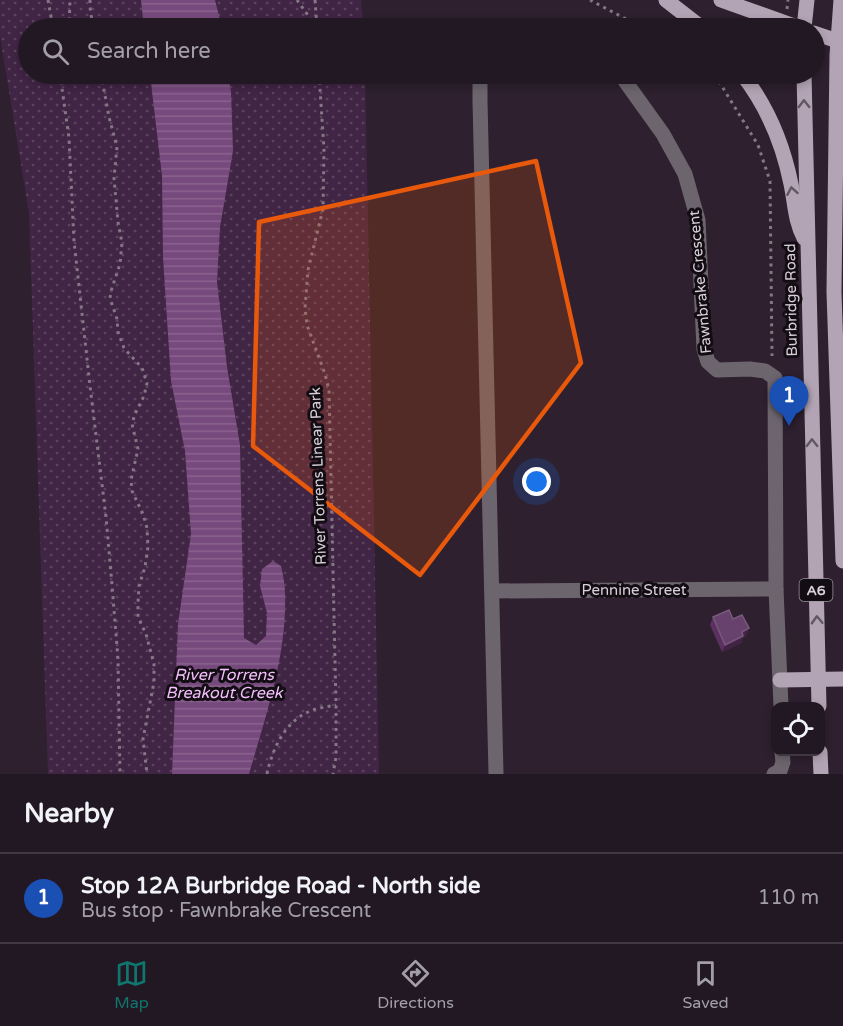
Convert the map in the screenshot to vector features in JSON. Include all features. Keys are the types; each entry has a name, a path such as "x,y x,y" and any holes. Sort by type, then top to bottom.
{"main road":[{"path":"666,0 689,18"},
{"path":"721,0 773,18"},
{"path":"804,18 807,0"},
{"path":"825,0 841,4"},
{"name":"A6","path":"841,4 834,203 834,292 840,372 843,561"},
{"path":"825,37 841,42"},
{"path":"749,84 773,125 787,167 799,228 808,246"},
{"name":"Burbridge Road","path":"804,84 819,702"},
{"path":"834,203 843,181"},
{"path":"780,680 843,679"},
{"path":"820,756 820,774"}],"street":[{"path":"480,84 496,774"},
{"name":"Fawnbrake Crescent","path":"627,84 663,134 685,174 698,220 704,349 708,362 717,370 765,370 775,378 776,589 781,702"},
{"name":"Pennine Street","path":"492,591 776,589"},
{"path":"774,774 780,771 782,756"}],"path":[{"path":"48,0 51,18"},
{"path":"69,18 70,0"},
{"path":"90,0 92,18"},
{"path":"297,0 310,18"},
{"path":"315,0 316,18"},
{"path":"590,0 624,18"},
{"path":"62,84 69,138 75,250 111,573 118,659 120,774"},
{"path":"103,84 117,147 114,178 122,243 120,264 110,298 124,348 142,368 147,383 132,424 138,449 131,480 132,491 147,528 148,547 139,586 138,617 146,634 154,664 154,682 143,739 147,774"},
{"name":"River Torrens Linear Park","path":"320,84 324,149 324,203 318,236 308,270 305,308 307,325 329,390 336,705 336,757 333,774"},
{"path":"721,84 758,145 770,181 772,356"},
{"path":"267,774 281,736 292,722 308,712 336,705"}],"highlighted area":[{"path":"536,161 581,363 420,575 253,446 259,222"}],"shaded area":[{"path":"0,0 361,0 362,18 18,18 18,84 365,84 379,774 48,774 29,213 0,36"}],"water":[{"path":"141,0 215,0 220,18 143,18"},
{"name":"River Torrens Breakout Creek","path":"151,84 230,84 233,151 220,227 217,282 227,367 240,445 244,638 256,645 266,636 267,613 260,586 262,569 273,561 281,566 285,590 285,617 279,662 249,774 172,774 178,624 191,534 185,451 171,381 163,257 162,176"}],"building":[{"path":"729,610 733,619 742,615 749,628 742,632 743,636 725,645 713,617"}],"place":[{"name":"Stop 12A Burbridge Road - North side","path":"789,426"}]}
